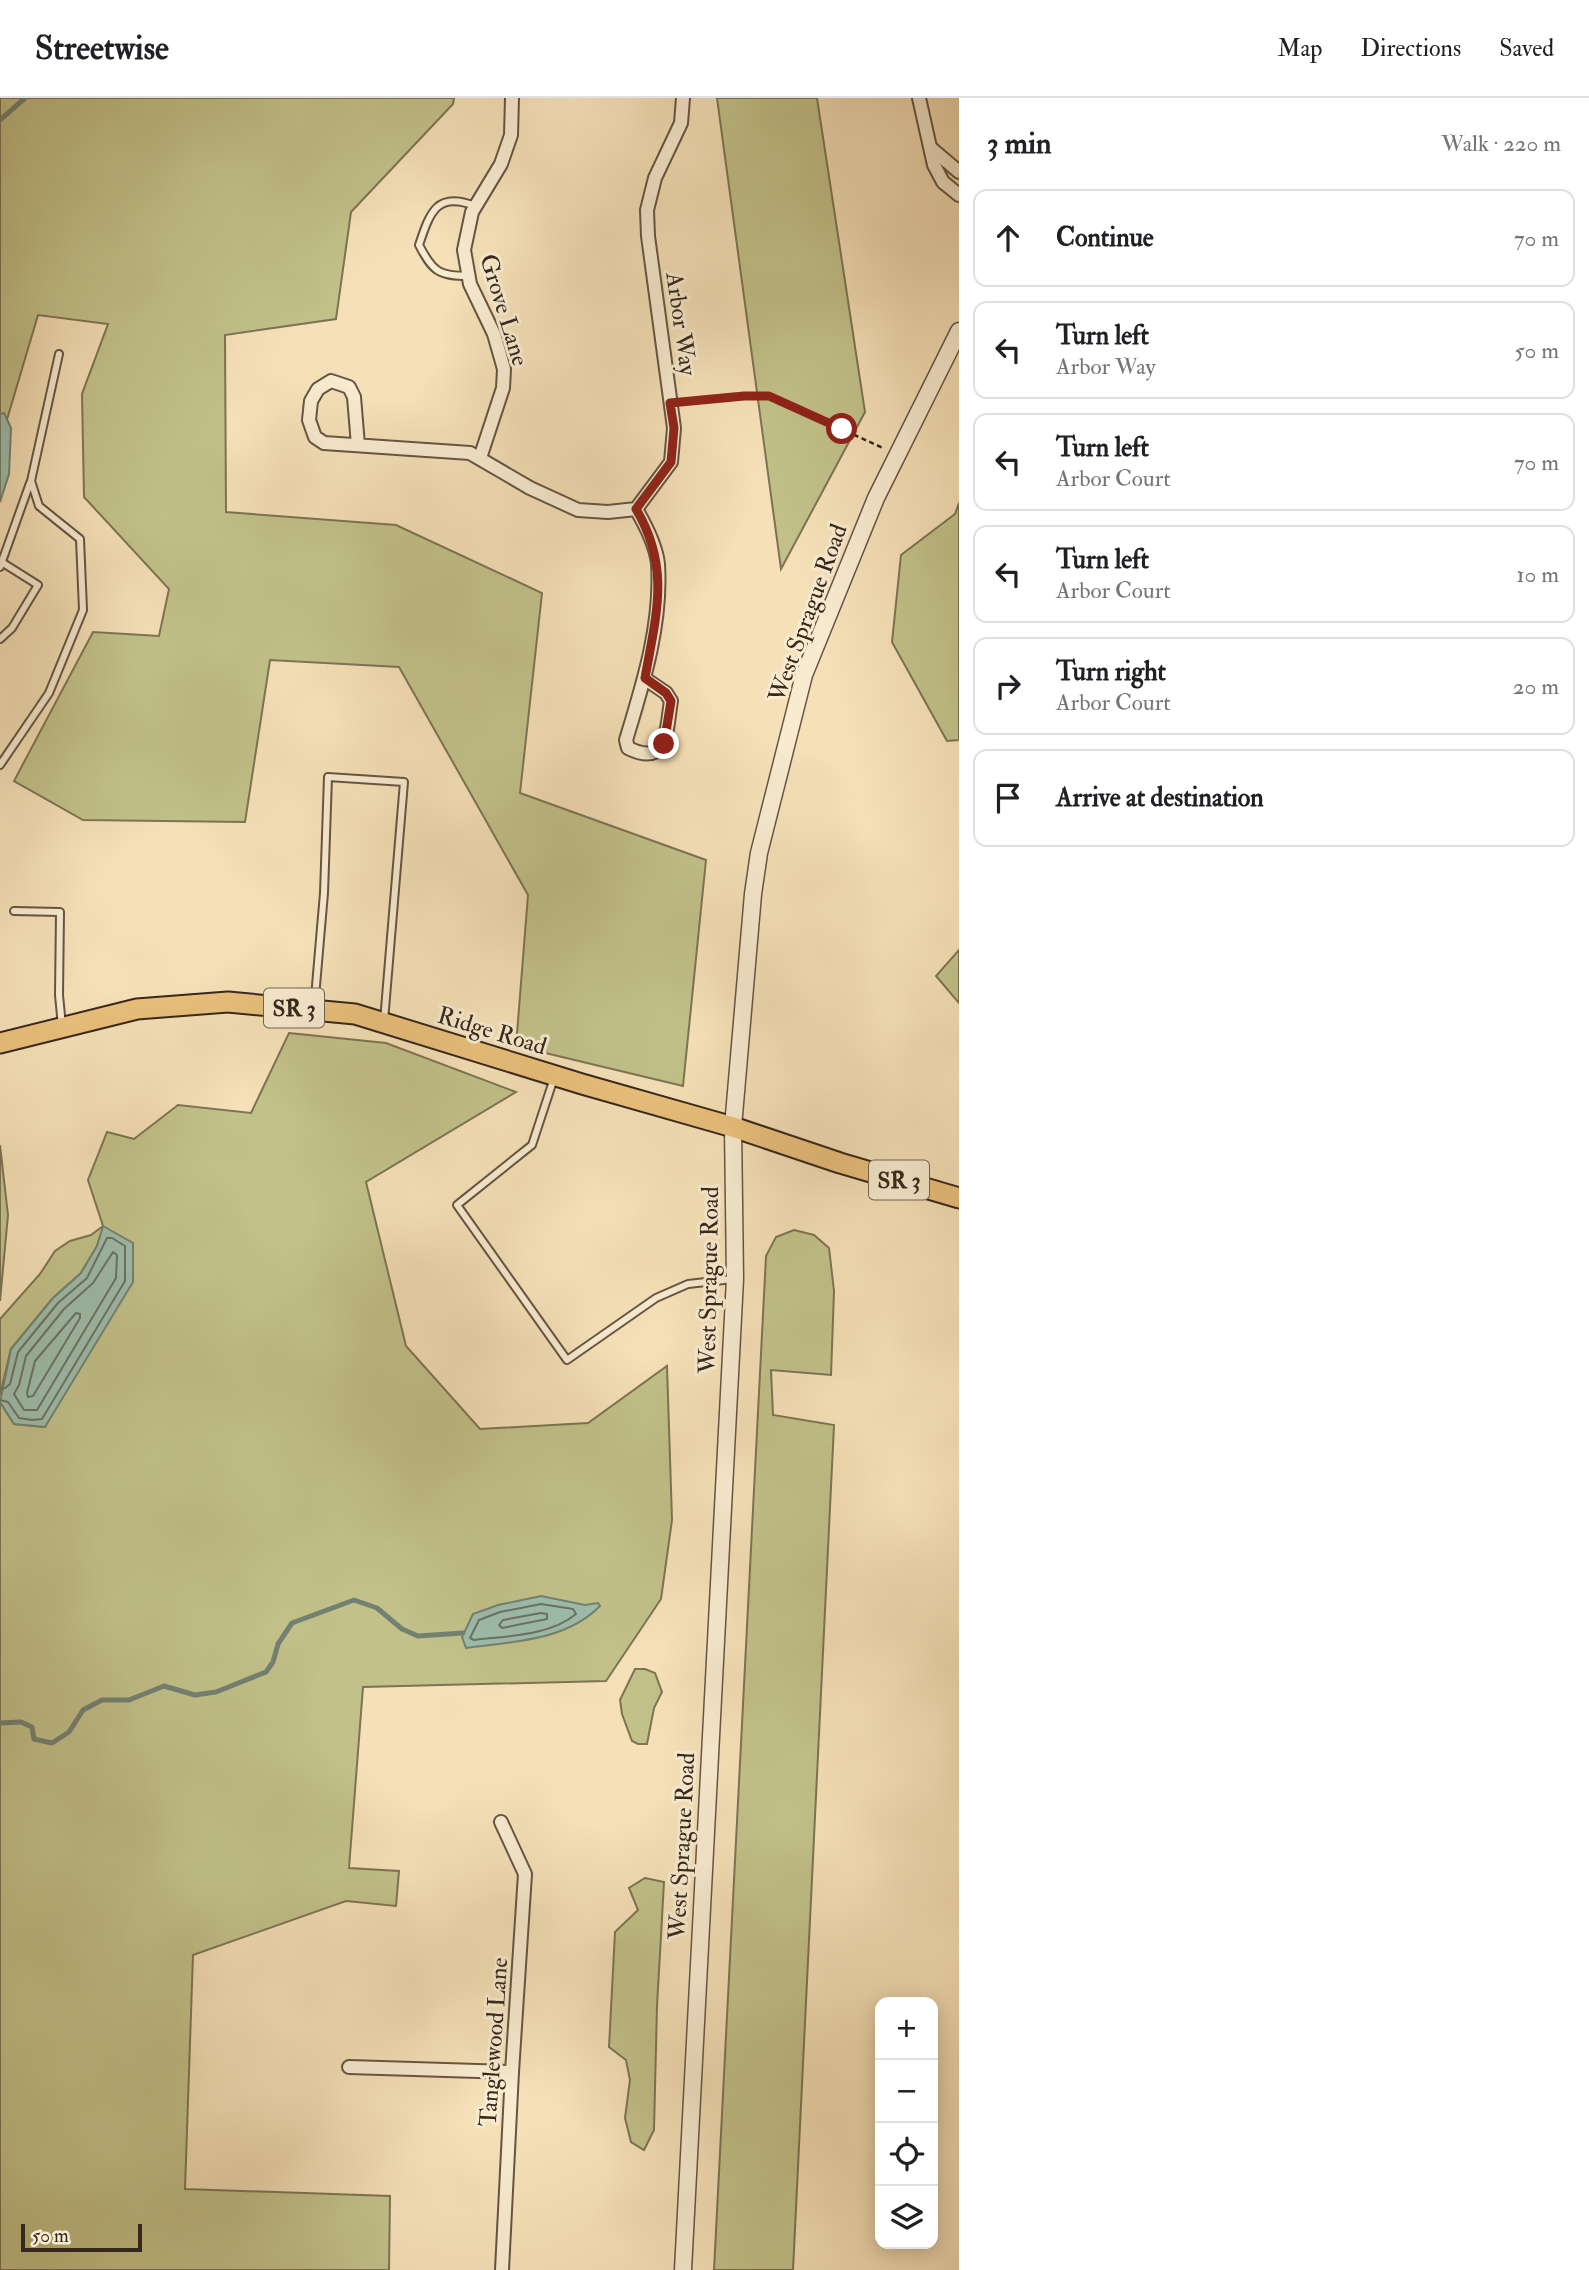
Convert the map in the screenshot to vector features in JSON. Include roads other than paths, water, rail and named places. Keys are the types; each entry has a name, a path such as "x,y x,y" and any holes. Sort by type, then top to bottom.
{"main road":[{"name":"Ridge Road","path":"0,1043 137,1009 228,1002 355,1014 555,1076 733,1126 839,1163 959,1198"}],"street":[{"name":"Grove Lane","path":"480,458 503,388 504,369 494,334 470,284 464,250 472,212 501,164 511,135 512,98"},
{"name":"Arbor Way","path":"636,509 671,462 674,428 647,210 655,178 681,123 683,98"},
{"path":"919,98 934,165 943,182 959,194"},
{"path":"932,149 959,172"},
{"name":"West Sprague Road","path":"683,2270 734,1279 733,1126 753,894 762,841 804,675 876,498 959,331"},
{"path":"358,445 355,397 349,387 331,382 318,389 312,401 309,420 315,437 324,443 470,453 530,488 578,510 608,512 636,509 648,530 658,562 656,614 645,678 626,740 628,748 649,755 655,754 664,744 671,701 666,693 645,678"},
{"name":"Tanglewood Lane","path":"501,1822 526,1874 502,2270"},
{"path":"349,2067 512,2072"}],"lane":[{"path":"469,276 446,276 427,260 419,245 426,222 442,203 459,200 475,206"},
{"path":"0,639 12,628 38,585 1,565 31,481 59,354"},
{"path":"0,765 28,728 49,693 83,610 80,539 39,506 31,481"},
{"path":"314,1010 324,893 328,777 404,782 383,1023"},
{"path":"14,911 60,912 59,995 62,1027"},
{"path":"555,1076 532,1145 457,1205 567,1360 656,1298 688,1284 734,1279"}],"water":[{"path":"4,413 11,428 9,474 0,502 0,414"},
{"path":"103,1226 133,1243 133,1282 45,1427 14,1424 0,1402 11,1349 53,1298 81,1273 97,1246"},
{"path":"541,1596 585,1605 598,1603 600,1606 586,1618 555,1633 466,1648 462,1637 473,1614 498,1605"}],"waterway":[{"path":"0,120 25,98"},
{"path":"0,1723 21,1722 32,1727 34,1739 52,1743 69,1732 83,1710 102,1700 129,1700 164,1686 195,1695 216,1692 266,1672 273,1662 278,1644 292,1623 354,1600 377,1608 402,1629 418,1636 463,1633"}]}
